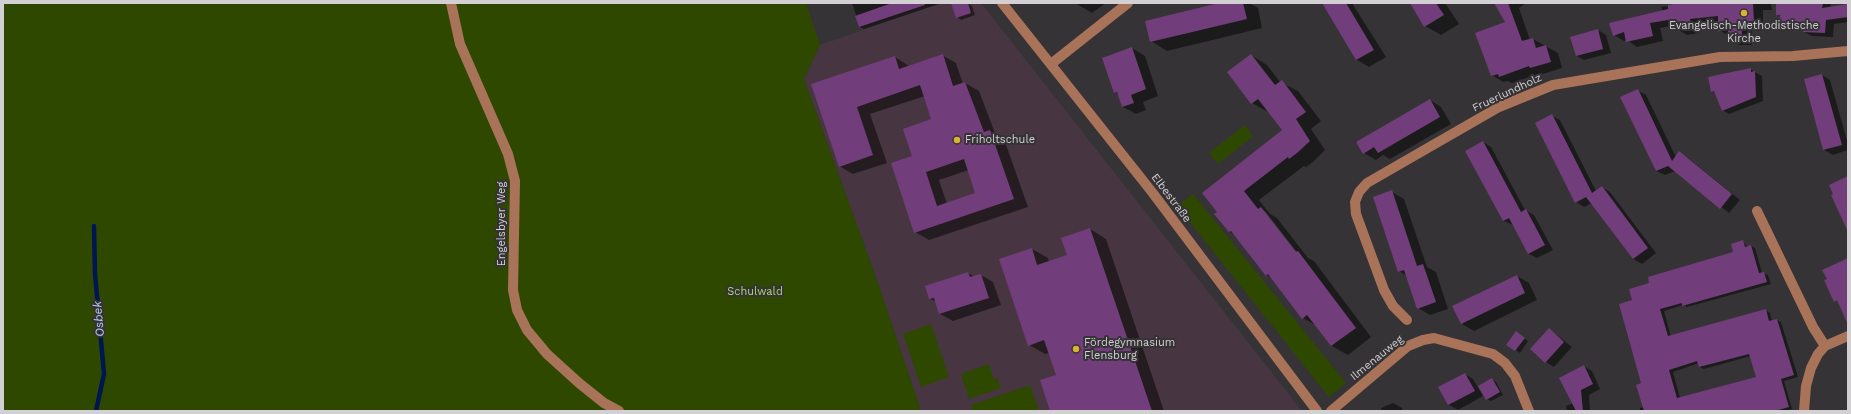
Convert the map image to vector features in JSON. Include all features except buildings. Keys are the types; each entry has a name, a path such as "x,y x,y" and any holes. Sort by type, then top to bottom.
{"street":[{"name":"Engelsbyer Weg","path":"451,3 460,44 508,154 514,181 513,290 517,310 527,330 548,354 579,383 604,403 619,411"},
{"name":"Elbestraße","path":"1002,3 1152,192 1317,411"},
{"path":"1051,64 1128,3"},
{"name":"Fruerlundholz","path":"1407,320 1392,306 1384,290 1356,214 1356,202 1359,192 1367,183 1499,107 1553,85 1713,58 1792,56 1848,51"},
{"path":"1757,211 1813,327 1826,346"},
{"path":"1804,411 1806,386 1811,368 1818,354 1826,346 1848,336"},
{"name":"Ilmenauweg","path":"1331,411 1408,346 1423,340 1434,338 1493,354 1505,363 1515,376 1529,411"}],"shaded area":[{"path":"940,3 981,3 1302,411 921,411 879,286 804,79 820,45"}],"green space":[{"name":"Schulwald","path":"3,3 806,3 820,45 804,79 879,286 921,411 3,411"},
{"path":"1245,125 1253,136 1218,164 1209,153"},
{"path":"1193,194 1346,383 1329,397 1177,206"},
{"path":"931,324 949,377 921,387 903,334"},
{"path":"989,364 994,379 997,378 1001,388 969,399 961,374"},
{"path":"1030,385 1039,411 973,411 971,405"}],"waterway":[{"name":"Osbek","path":"94,226 95,274 104,374 96,411"}],"place":[{"name":"Evangelisch-Methodistische Kirche","path":"1744,13"},
{"name":"Friholtschule","path":"957,140"},
{"name":"Fördegymnasium Flensburg","path":"1076,349"}]}
